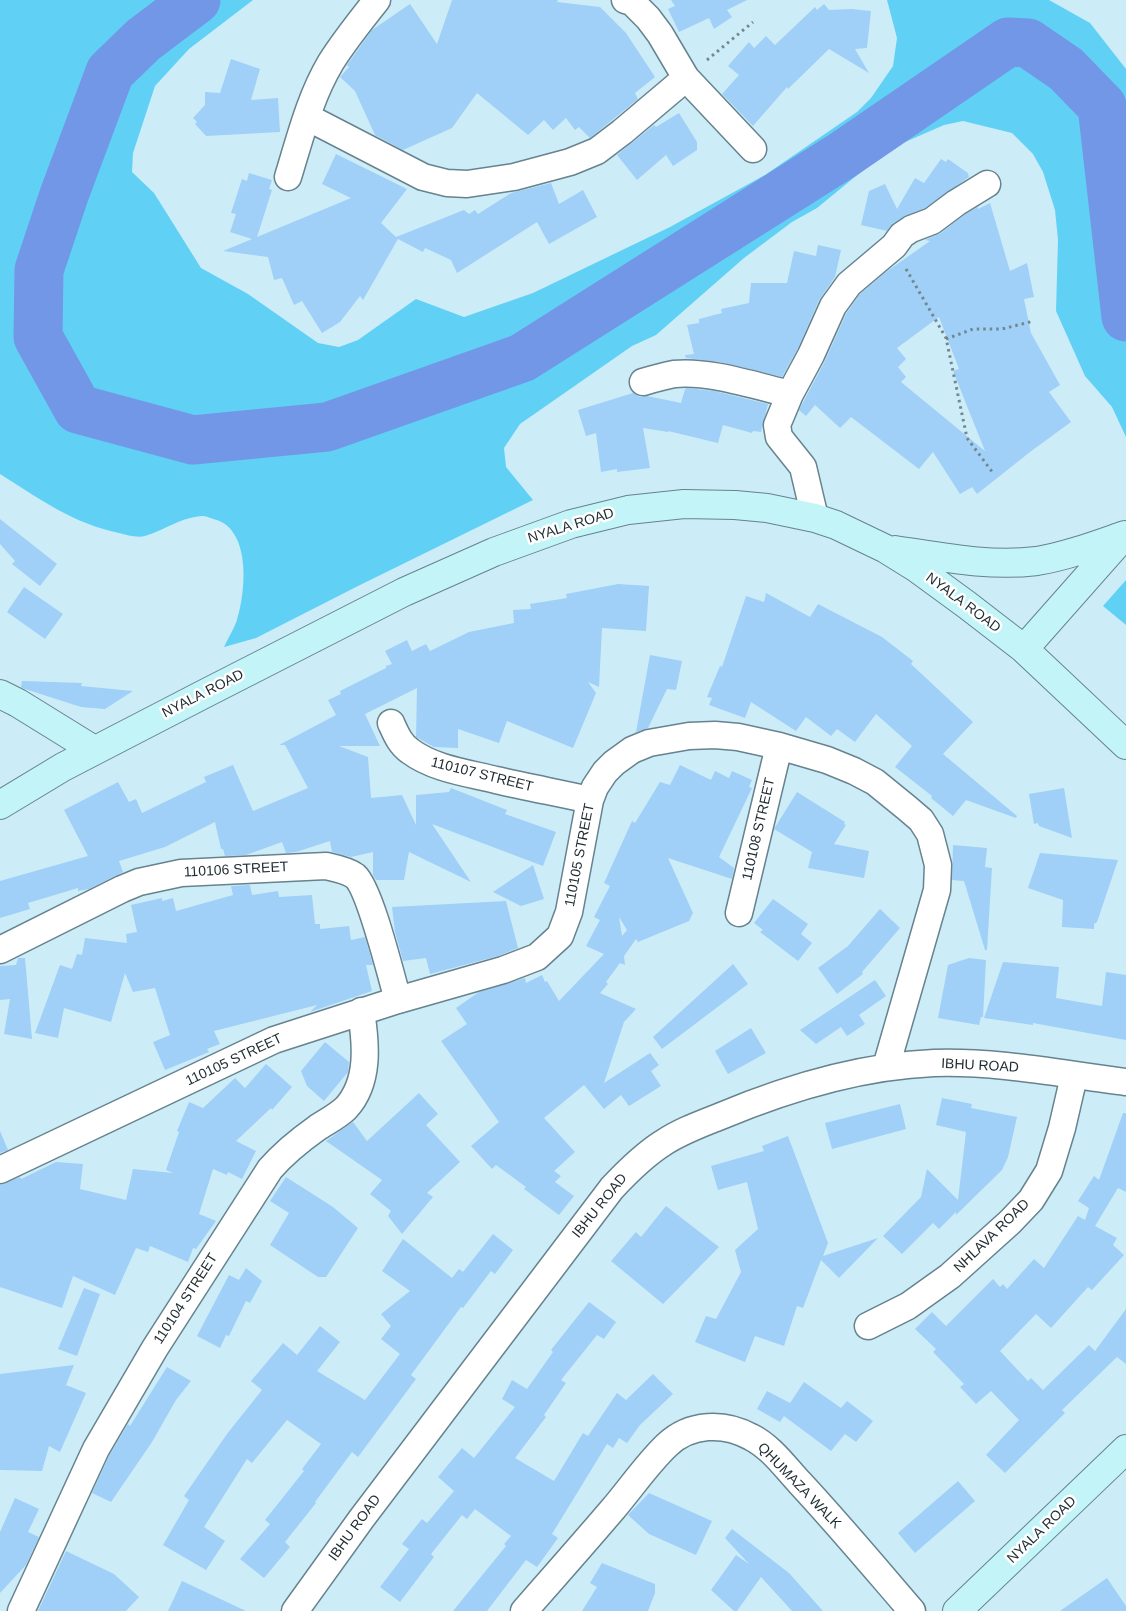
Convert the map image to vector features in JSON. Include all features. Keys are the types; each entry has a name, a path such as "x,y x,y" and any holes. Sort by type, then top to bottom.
{"street":[{"path":"288,177 307,117 330,64 376,0"},
{"path":"625,0 632,2 652,23 686,78 753,149"},
{"path":"307,117 423,176 447,183 467,184 514,177 570,162 597,151 686,78"},
{"path":"815,518 803,467 779,437 777,425 790,394 811,356 829,314 849,284 894,246 905,232 932,221 987,184"},
{"path":"643,382 675,374 691,374 733,380 790,394"},
{"name":"NYALA ROAD","path":"0,805 94,750 404,592 494,552 571,524 628,510 684,504 767,508 815,518 836,525 886,549 936,582 1024,649 1126,745"},
{"path":"886,549 973,561 1010,563 1062,556 1126,535"},
{"path":"1024,649 1126,535"},
{"path":"0,694 94,750"},
{"name":"110107 STREET","path":"391,723 403,745 431,763 469,774 590,800"},
{"name":"110105 STREET","path":"0,1170 274,1040 361,1011 503,970 536,957 560,936 569,912 590,800 605,772 632,750 649,743 688,736 714,735 738,737 779,746 827,760 876,782 921,820 930,834 938,865 937,890 886,1067"},
{"name":"110108 STREET","path":"739,913 779,746"},
{"name":"110106 STREET","path":"0,950 139,882 181,873 326,866 342,869 354,875 365,891 398,1000"},
{"name":"110104 STREET","path":"21,1611 96,1449 154,1348 270,1169 295,1144 346,1108 353,1096 364,1068 366,1051 361,1011"},
{"name":"IBHU ROAD","path":"295,1611 362,1518 612,1188 635,1164 662,1143 689,1129 760,1100 801,1086 886,1067 934,1063 978,1064 1027,1068 1126,1082"},
{"name":"NHLAVA ROAD","path":"868,1326 908,1306 950,1276 1010,1222 1031,1200 1049,1171 1062,1128 1074,1076"},
{"name":"QHUMAZA WALK","path":"524,1611 667,1444 691,1430 706,1427 721,1427 738,1431 766,1447 912,1611"},
{"name":"NYALA ROAD","path":"957,1611 1126,1449"}],"path":[{"path":"686,78 753,22"},
{"path":"894,246 946,339 966,438 993,473"},
{"path":"946,339 973,329 1002,329 1034,321"}],"shaded area":[{"path":"0,0 253,0 189,49 155,86 133,153 132,172 154,193 201,268 248,294 318,343 339,347 358,340 416,299 464,317 533,293 670,227 765,175 857,112 871,98 893,66 897,38 887,0 1049,0 1090,23 1126,69 1126,437 1112,407 1085,376 1056,311 1058,240 1055,210 1043,172 1033,154 1012,133 963,121 944,125 889,149 817,208 792,222 744,258 656,335 632,346 520,424 504,448 506,467 533,500 256,638 224,647 237,620 244,579 241,550 236,537 228,527 217,520 203,516 180,521 142,537 125,535 72,517 42,501 0,474"},
{"path":"1126,580 1126,625 1103,606"}],"building":[{"path":"452,0 558,0 557,2 600,7 626,33 655,77 635,93 638,99 590,138 579,127 575,130 566,118 553,130 544,120 528,135 477,93 452,128 403,150 375,135 355,91 340,77 349,67 347,65 372,30 410,4 437,44"},
{"path":"671,0 747,0 727,10 732,17 714,29 709,18 679,32 668,9 675,6"},
{"path":"824,4 829,10 851,9 871,11 867,48 855,49 869,73 829,49 788,89 787,87 753,126 722,94 739,75 728,66 749,42 754,48 766,36 775,45 815,7 817,10"},
{"path":"231,59 260,69 251,100 278,98 280,132 206,136 195,124 197,122 193,118 205,105 205,92 220,93"},
{"path":"679,113 697,142 697,150 673,166 666,155 637,180 617,155 654,125 656,127"},
{"path":"336,154 407,189 381,223 396,237 464,210 469,214 475,210 478,214 511,193 551,183 559,204 583,190 597,217 549,244 537,222 457,273 451,260 425,248 423,252 398,239 363,300 360,296 340,322 322,333 302,301 294,305 282,278 274,280 268,257 223,251 252,239 230,232 236,214 231,213 242,179 247,181 249,173 272,180 269,189 272,190 257,237 351,198 322,184"},
{"path":"941,159 946,162 948,159 968,173 969,177 925,208 893,223 887,231 861,225 869,191 885,184 897,209 915,178 924,183"},
{"path":"990,203 1010,271 1027,263 1034,297 1024,299 1031,333 1060,385 1049,392 1071,422 977,494 972,487 960,494 933,452 919,469 851,417 840,428 815,405 806,416 799,410 825,361 846,314 860,294 886,272 930,241 925,240 941,233 964,215 978,207 978,209","holes":["939,317 959,369 953,371 985,451 901,382 906,377 898,367 906,359 897,348"]},
{"path":"818,245 841,250 835,277 819,300 798,348 782,377 720,362 686,358 685,355 694,354 687,325 699,323 699,319 722,313 721,309 749,303 751,283 787,283 794,251 816,256"},
{"path":"687,388 714,391 768,404 761,432 753,431 752,433 723,425 718,443 668,431 643,428 650,468 617,472 617,469 601,472 596,433 586,436 578,410 633,393 640,397 647,396 681,403"},
{"path":"0,519 57,564 40,586 12,564 15,561 0,544"},
{"path":"618,584 649,586 646,631 602,628 599,687 588,682 596,693 573,748 507,721 499,743 458,729 458,748 434,747 416,737 417,688 365,714 380,746 339,746 368,757 371,798 402,795 416,825 416,795 449,792 451,788 507,810 505,814 556,832 543,866 432,824 471,882 409,852 404,880 376,880 373,875 373,852 351,857 332,852 330,841 296,852 286,853 282,842 246,855 225,856 223,849 221,849 215,822 165,847 119,861 123,872 89,889 78,891 78,888 28,903 30,909 0,918 0,881 88,856 64,810 118,782 129,802 136,799 142,813 206,782 204,777 233,765 253,811 308,788 285,745 279,745 336,715 328,700 341,694 340,691 392,664 385,651 407,640 412,651 426,644 430,651 469,632 514,623 513,610 531,609 530,604 567,598 566,594"},
{"path":"24,587 63,614 45,639 7,612"},
{"path":"766,593 810,617 818,604 882,637 913,661 911,664 973,722 943,754 1017,816 1016,818 966,800 953,816 931,798 932,796 895,767 912,746 876,714 855,742 837,729 831,736 806,717 796,731 751,702 745,718 709,705 712,698 707,697 720,666 722,667 746,596 764,602"},
{"path":"650,655 682,661 676,690 667,689 648,728 636,732"},
{"path":"22,681 82,683 81,686 133,691 105,709 81,707 22,688"},
{"path":"680,765 711,780 715,771 729,778 732,771 752,780 749,787 752,788 719,857 734,868 732,879 668,858 693,913 689,921 638,942 636,939 624,956 625,965 620,963 606,982 608,984 600,993 636,1009 624,1022 604,1083 650,1053 659,1065 651,1071 661,1086 629,1106 621,1095 604,1109 584,1085 544,1118 575,1152 554,1171 561,1176 555,1182 574,1196 559,1215 496,1165 492,1169 471,1146 499,1122 441,1041 467,1024 456,1008 479,992 525,978 526,983 542,975 559,1001 604,954 586,946 600,920 594,917 610,886 604,883 632,821 635,823 660,782 670,785","holes":["619,917 627,930 622,936"]},
{"path":"1064,788 1072,838 1039,826 1038,823 1034,824 1029,794"},
{"path":"797,792 845,822 844,824 846,825 834,844 869,851 864,878 808,868 812,852 774,829"},
{"path":"953,845 987,848 985,867 992,868 987,950 985,950 964,881 952,880"},
{"path":"1040,853 1118,860 1097,922 1094,924 1094,929 1062,927 1063,900 1028,888"},
{"path":"533,865 544,899 521,906 493,892"},
{"path":"250,885 252,895 278,891 279,897 312,895 315,924 320,924 320,929 349,926 351,940 365,937 373,965 366,965 372,991 310,1012 317,1005 214,1031 220,1044 207,1049 209,1052 165,1070 153,1042 170,1035 155,988 133,992 125,973 111,1022 64,1008 58,1038 35,1033 60,965 72,969 77,954 82,955 85,938 127,943 126,934 137,932 131,905 162,898 162,901 173,898 176,911 233,895 231,886"},
{"path":"773,899 808,924 801,934 812,943 798,961 760,932 763,930 754,923"},
{"path":"506,901 518,948 498,956 430,974 426,958 403,961 395,932 392,907"},
{"path":"880,909 900,928 862,972 863,974 837,994 818,968 848,946"},
{"path":"18,958 25,958 32,1039 4,1034 10,999 0,1000 0,966 16,965"},
{"path":"969,958 986,960 983,1017 981,1017 979,1025 938,1018 948,965"},
{"path":"1003,962 1059,967 1056,998 1102,1006 1106,972 1126,975 1126,1040 1033,1023 1033,1025 984,1018"},
{"path":"733,964 748,984 662,1049 653,1037"},
{"path":"875,980 886,996 859,1015 865,1024 847,1036 841,1027 816,1044 800,1030"},
{"path":"751,1028 766,1053 728,1074 715,1051"},
{"path":"325,1042 349,1062 348,1072 324,1101 307,1086 301,1071"},
{"path":"266,1064 292,1087 272,1110 271,1108 236,1141 256,1151 242,1179 228,1172 227,1175 213,1169 199,1214 216,1221 196,1249 193,1248 188,1262 150,1246 148,1252 136,1248 115,1295 73,1276 62,1308 0,1287 0,1185 20,1177 21,1179 56,1162 83,1164 80,1189 126,1200 133,1169 173,1173 166,1170 179,1132 177,1131 189,1102 203,1108 235,1078 245,1088"},
{"path":"419,1093 438,1114 426,1125 460,1162 427,1193 433,1197 402,1234 388,1216 391,1211 370,1194 382,1180 326,1141 353,1122 367,1141"},
{"path":"942,1098 972,1104 971,1108 1017,1117 1008,1157 1002,1170 956,1215 956,1212 939,1229 933,1223 902,1254 883,1236 921,1197 927,1169 958,1200 966,1132 936,1125"},
{"path":"900,1104 906,1129 832,1149 825,1123"},
{"path":"1123,1113 1126,1113 1126,1192 1118,1188 1095,1226 1117,1238 1113,1245 1124,1255 1092,1290 1088,1287 1051,1328 1036,1314 1000,1351 1028,1381 1031,1378 1043,1390 1089,1345 1095,1351 1126,1309 1126,1364 1117,1357 1062,1410 1065,1413 1005,1473 986,1455 1019,1420 991,1391 976,1404 960,1387 964,1384 933,1352 936,1349 915,1329 932,1312 946,1326 993,1279 1000,1287 1003,1284 1007,1289 1034,1259 1044,1268 1078,1216 1085,1220 1089,1208 1078,1201 1094,1176 1099,1180"},
{"path":"0,1131 8,1150 0,1153"},
{"path":"788,1136 828,1243 823,1256 878,1238 839,1278 821,1260 803,1308 797,1306 784,1346 755,1336 745,1362 695,1342 706,1316 716,1319 741,1272 735,1250 758,1229 747,1182 718,1190 711,1166 764,1151 762,1146"},
{"path":"286,1177 333,1207 358,1228 326,1277 318,1277 270,1245 289,1213 270,1201"},
{"path":"666,1206 719,1247 663,1304 611,1261 636,1232 641,1237"},
{"path":"493,1234 513,1250 495,1274 491,1271 463,1308 461,1307 411,1375 416,1379 358,1457 352,1452 316,1503 285,1542 290,1547 264,1578 240,1559 270,1524 265,1520 304,1471 302,1469 321,1444 287,1420 252,1463 247,1459 204,1527 225,1541 206,1570 163,1545 189,1500 184,1496 227,1434 262,1390 251,1381 283,1343 297,1355 320,1326 340,1342 317,1371 365,1400 400,1354 381,1339 391,1326 381,1314 410,1291 382,1271 403,1239 452,1278 459,1269 463,1272"},
{"path":"246,1268 262,1281 250,1303 246,1301 229,1336 226,1335 220,1348 197,1336 229,1275 239,1280"},
{"path":"84,1288 100,1294 77,1356 58,1349"},
{"path":"589,1302 616,1322 604,1339 597,1335 561,1380 566,1383 544,1415 546,1417 515,1458 554,1481 583,1433 588,1436 617,1393 626,1400 653,1374 673,1394 640,1425 627,1443 619,1438 613,1448 607,1444 552,1534 558,1538 537,1567 526,1560 487,1611 453,1611 506,1546 504,1544 511,1536 475,1509 467,1519 462,1515 431,1554 434,1557 400,1602 380,1587 409,1549 402,1544 422,1519 427,1523 454,1491 438,1477 462,1448 474,1458 515,1407 502,1399 512,1380 527,1389 553,1352 551,1350"},
{"path":"74,1365 66,1385 86,1393 60,1452 49,1446 42,1471 0,1470 0,1374"},
{"path":"167,1367 191,1381 176,1400 152,1442 111,1502 92,1493 109,1456 128,1424 130,1426"},
{"path":"804,1382 841,1408 847,1401 873,1421 856,1442 845,1434 831,1451 784,1416 780,1422 757,1409 767,1391 790,1403"},
{"path":"958,1481 975,1501 915,1553 898,1533"},
{"path":"649,1493 712,1521 696,1555 649,1534 628,1515"},
{"path":"15,1498 39,1509 28,1532 39,1537 26,1565 0,1593 0,1532"},
{"path":"732,1529 789,1573 823,1611 792,1611 761,1577 737,1611 734,1611 711,1590 736,1555 749,1564 725,1538"},
{"path":"66,1551 114,1574 139,1597 126,1611 38,1611"},
{"path":"602,1563 655,1584 655,1593 648,1611 582,1611 597,1587 590,1583"},
{"path":"1107,1578 1126,1606 1126,1611 1060,1611"},
{"path":"182,1581 246,1611 168,1611"}],"waterway":[{"path":"196,0 143,40 110,72 64,195 39,270 38,337 78,409 193,440 327,427 522,358 843,155 1008,42 1028,43 1066,69 1102,106 1126,317"}]}
